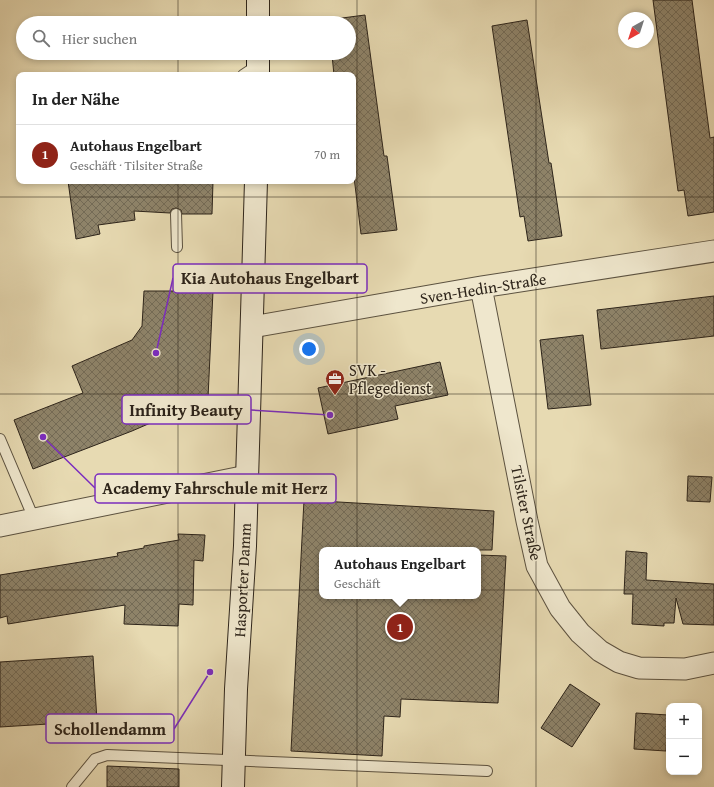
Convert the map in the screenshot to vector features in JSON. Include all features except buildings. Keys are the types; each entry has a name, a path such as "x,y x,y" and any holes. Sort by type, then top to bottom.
{"main road":[{"path":"258,0 258,16"},
{"name":"Hasporter Damm","path":"233,787 236,689 244,560 256,184"}],"street":[{"name":"Sven-Hedin-Straße","path":"252,327 481,287 714,251"},
{"name":"Tilsiter Straße","path":"481,287 537,566 560,608 580,633 600,651 619,662 639,668 684,669 714,663"},
{"path":"0,526 247,476"}],"lane":[{"path":"176,214 177,247"},
{"path":"0,438 34,519"},
{"path":"72,787 95,759 107,755 487,771"}],"place":[{"name":"Kia Autohaus Engelbart","path":"156,353"},
{"name":"SVK - Pflegedienst","path":"335,396"},
{"name":"Infinity Beauty","path":"330,415"},
{"name":"Academy Fahrschule mit Herz","path":"43,437"},
{"name":"Autohaus Engelbart","path":"400,627"},
{"name":"Schollendamm","path":"210,672"}]}
